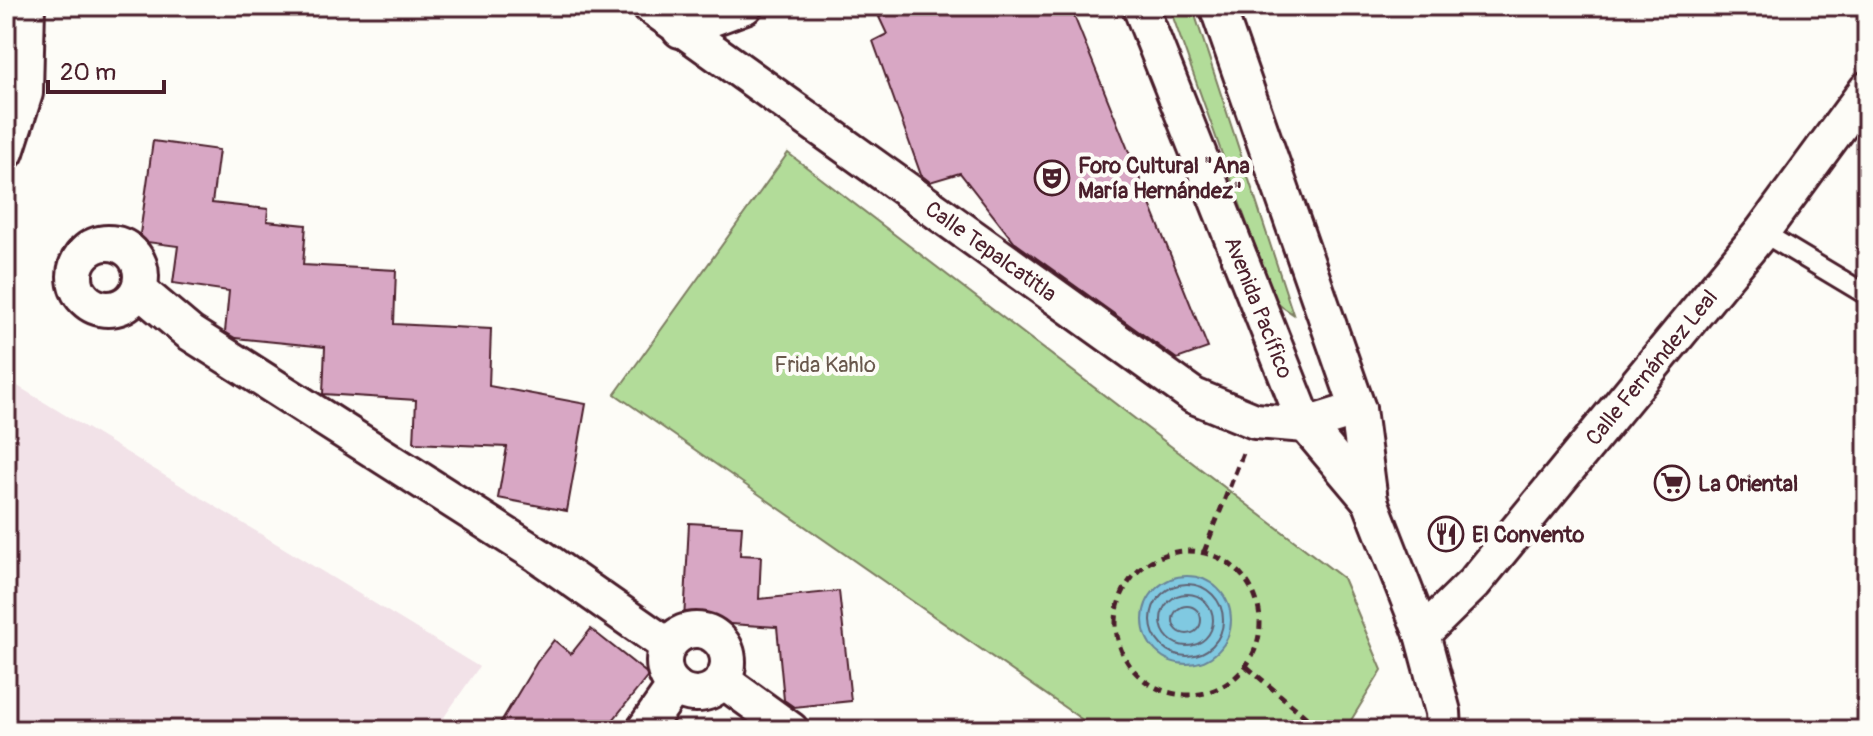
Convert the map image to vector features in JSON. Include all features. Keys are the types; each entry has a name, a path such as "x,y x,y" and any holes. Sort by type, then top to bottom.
{"street":[{"path":"6,152 25,93 27,6"},
{"name":"Calle Tepalcatitla","path":"650,6 1194,396 1255,421 1306,425 1358,409"},
{"path":"680,30 745,6"},
{"name":"Avenida Pacífico","path":"1140,6 1306,425 1370,501"},
{"name":"Avenida Pacífico","path":"1217,6 1358,409 1370,501 1422,634 1443,726"},
{"name":"Calle Fernández Leal","path":"1422,634 1474,583 1762,232 1867,89"},
{"path":"139,290 190,333 538,555 668,646"},
{"path":"692,630 703,630 713,635 726,651 727,671 722,680 705,693 684,692 668,678 664,657 668,646 683,633 692,630"},
{"path":"722,680 791,730"},
{"path":"644,730 675,686"}],"lane":[{"path":"1762,232 1867,295"}],"path":[{"path":"1204,552 1255,421"},
{"path":"1184,551 1204,552 1223,559 1240,572 1252,588 1260,608 1261,628 1247,667 1232,681 1214,691 1193,695 1173,694 1153,687 1136,674 1124,657 1117,638 1116,617 1120,597 1130,579 1145,564 1163,555 1184,551"},
{"path":"1247,667 1321,730"}],"shaded area":[{"path":"6,379 479,667 435,730 6,730"}],"green space":[{"path":"1169,6 1192,6 1293,314 1275,302"},
{"name":"Frida Kahlo","path":"788,153 1343,578 1382,670 1345,730 1097,730 615,394"}],"water":[{"path":"1187,576 1212,583 1224,595 1231,620 1224,645 1212,657 1187,664 1162,657 1150,645 1143,620 1150,595 1162,583"}],"building":[{"name":"Foro Cultural \"Ana María Hernández\"","path":"908,6 1070,6 1208,348 1177,359 1014,242 960,173 930,182 921,175 873,41 887,34 879,17"},
{"path":"153,141 219,150 212,203 268,209 267,221 306,225 303,265 396,270 394,324 491,329 489,386 586,404 567,511 498,498 507,447 414,443 416,400 323,394 325,347 235,338 225,332 229,291 173,283 178,246 139,241"},
{"path":"689,523 742,526 740,555 761,556 759,599 839,591 851,701 794,707 784,700 777,627 684,621"},
{"path":"591,629 649,675 605,730 496,730 554,640 571,654"}],"place":[{"name":"Foro Cultural \"Ana María Hernández\"","path":"1052,178"},
{"name":"La Oriental","path":"1672,483"},
{"name":"El Convento","path":"1446,534"}]}
